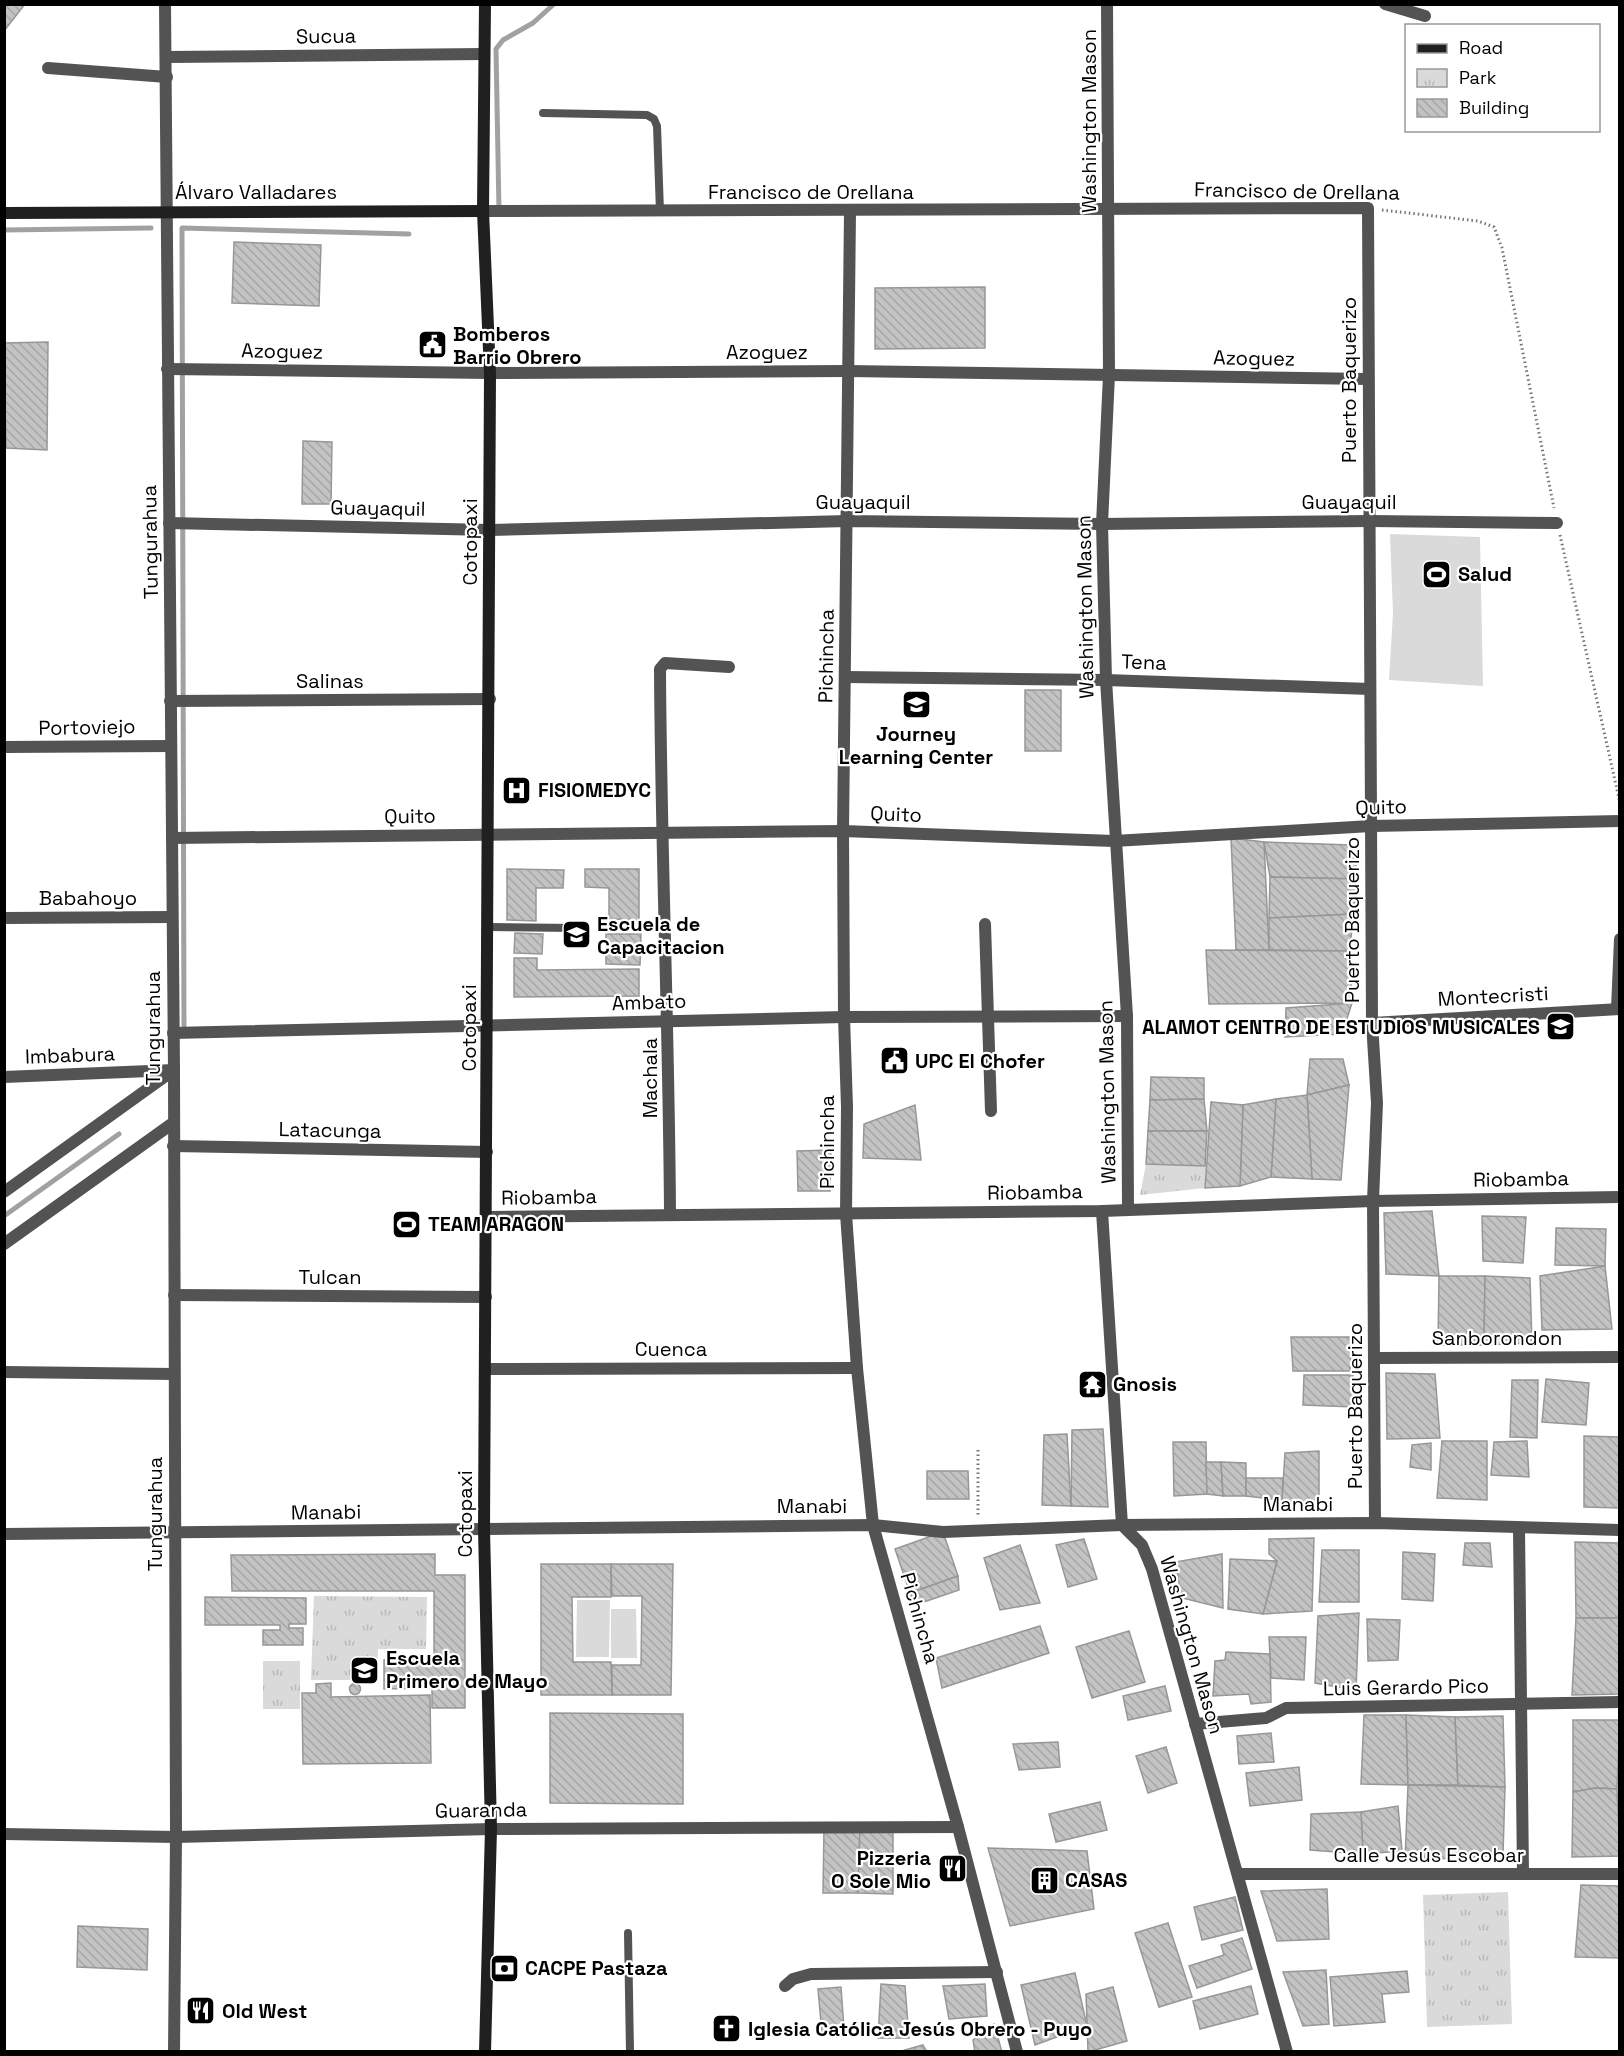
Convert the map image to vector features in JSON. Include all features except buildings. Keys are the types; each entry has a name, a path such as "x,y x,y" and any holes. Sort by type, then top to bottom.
{"street":[{"name":"Tungurahua","path":"165,4 174,1033 176,1837 174,2052"},
{"name":"Cotopaxi","path":"485,4 486,211 490,373 490,699 484,1529 491,1829 485,2052"},
{"name":"Washington Mason","path":"1107,4 1109,375 1102,524 1106,680 1114,841 1127,1016 1128,1208"},
{"path":"1385,4 1425,16"},
{"name":"Sucua","path":"167,57 484,54"},
{"path":"48,68 167,77"},
{"name":"Francisco de Orellana","path":"508,211 850,212 1368,208"},
{"name":"Puerto Baquerizo","path":"1368,208 1372,1023 1377,1103 1373,1201 1375,1523"},
{"name":"Álvaro Valladares","path":"4,213 508,211"},
{"name":"Pichincha","path":"850,212 843,831 844,1017 847,1107 846,1214 857,1368 873,1525 958,1827 1017,2052"},
{"name":"Azoguez","path":"168,369 490,373 848,371 1368,379"},
{"name":"Guayaquil","path":"170,523 490,530 847,521 1102,524 1370,521 1557,523"},
{"name":"Machala","path":"670,1214 669,1021 660,833 660,669 665,663 729,667"},
{"name":"Tena","path":"845,677 1106,680 1370,689"},
{"name":"Salinas","path":"171,701 490,699"},
{"name":"Portoviejo","path":"4,747 171,746"},
{"name":"Quito","path":"172,838 843,831 1114,841 1371,826 1620,821"},
{"name":"Babahoyo","path":"4,918 172,917"},
{"path":"985,924 991,1111"},
{"path":"1618,1009 1620,939"},
{"name":"Montecristi","path":"1372,1023 1618,1009"},
{"name":"Ambato","path":"174,1033 844,1017 1127,1016"},
{"path":"4,1192 174,1070"},
{"name":"Imbabura","path":"4,1077 174,1070"},
{"path":"4,1244 173,1123"},
{"name":"Latacunga","path":"173,1146 488,1152"},
{"name":"Riobamba","path":"487,1217 1102,1210 1373,1201 1620,1197"},
{"name":"Washington Mason","path":"1102,1210 1122,1525 1142,1545 1152,1569 1287,2052"},
{"name":"Tulcan","path":"174,1295 486,1297"},
{"name":"Sanborondon","path":"1375,1358 1620,1357"},
{"name":"Cuenca","path":"485,1369 857,1368"},
{"path":"4,1372 174,1374"},
{"name":"Manabi","path":"4,1534 873,1525 943,1532 1122,1525 1375,1523 1519,1529 1620,1530"},
{"path":"1519,1529 1523,1875"},
{"name":"Luis Gerardo Pico","path":"1195,1724 1266,1718 1286,1708 1620,1702"},
{"name":"Guaranda","path":"4,1834 176,1837 491,1829 958,1827"},
{"name":"Calle Jesús Escobar","path":"1238,1874 1620,1874"},
{"path":"785,1986 793,1978 811,1974 997,1972"}],"lane":[{"path":"543,113 647,115 654,119 657,126 660,212"},
{"path":"489,927 575,928"},
{"path":"628,1933 630,2052"}],"path":[{"name":"Francisco de Orellana","path":"1368,208 1478,221 1494,228 1502,248 1557,523 1620,803"},
{"path":"978,1449 978,1531"}],"green space":[{"path":"1390,534 1480,537 1483,686 1389,680 1393,613"},
{"path":"1146,1164 1206,1166 1205,1188 1140,1195"},
{"path":"314,1596 427,1597 426,1649 378,1649 377,1680 311,1680"},
{"path":"577,1600 610,1600 609,1657 576,1657"},
{"path":"611,1609 636,1609 637,1658 611,1658"},
{"path":"263,1661 300,1661 300,1709 263,1709"},
{"path":"1508,1892 1512,2024 1427,2027 1423,1895"}],"waterway":[{"path":"499,211 496,49 503,40 533,23 554,4"},
{"path":"4,230 151,228"},
{"path":"184,1034 182,228 409,234"},
{"path":"4,1216 119,1134"}],"place":[{"name":"Bomberos Barrio Obrero","path":"432,345"},
{"name":"Salud","path":"1437,574"},
{"name":"Journey Learning Center","path":"916,704"},
{"name":"FISIOMEDYC","path":"517,790"},
{"name":"Escuela de Capacitacion","path":"576,935"},
{"name":"ALAMOT CENTRO DE ESTUDIOS MUSICALES","path":"1561,1027"},
{"name":"UPC El Chofer","path":"894,1061"},
{"name":"TEAM ARAGON","path":"407,1224"},
{"name":"Gnosis","path":"1092,1384"},
{"name":"Escuela Primero de Mayo","path":"365,1670"},
{"name":"Pizzeria O Sole Mio","path":"952,1869"},
{"name":"CASAS","path":"1044,1880"},
{"name":"CACPE Pastaza","path":"504,1968"},
{"name":"Old West","path":"201,2011"},
{"name":"Iglesia Católica Jesús Obrero - Puyo","path":"727,2029"}]}
